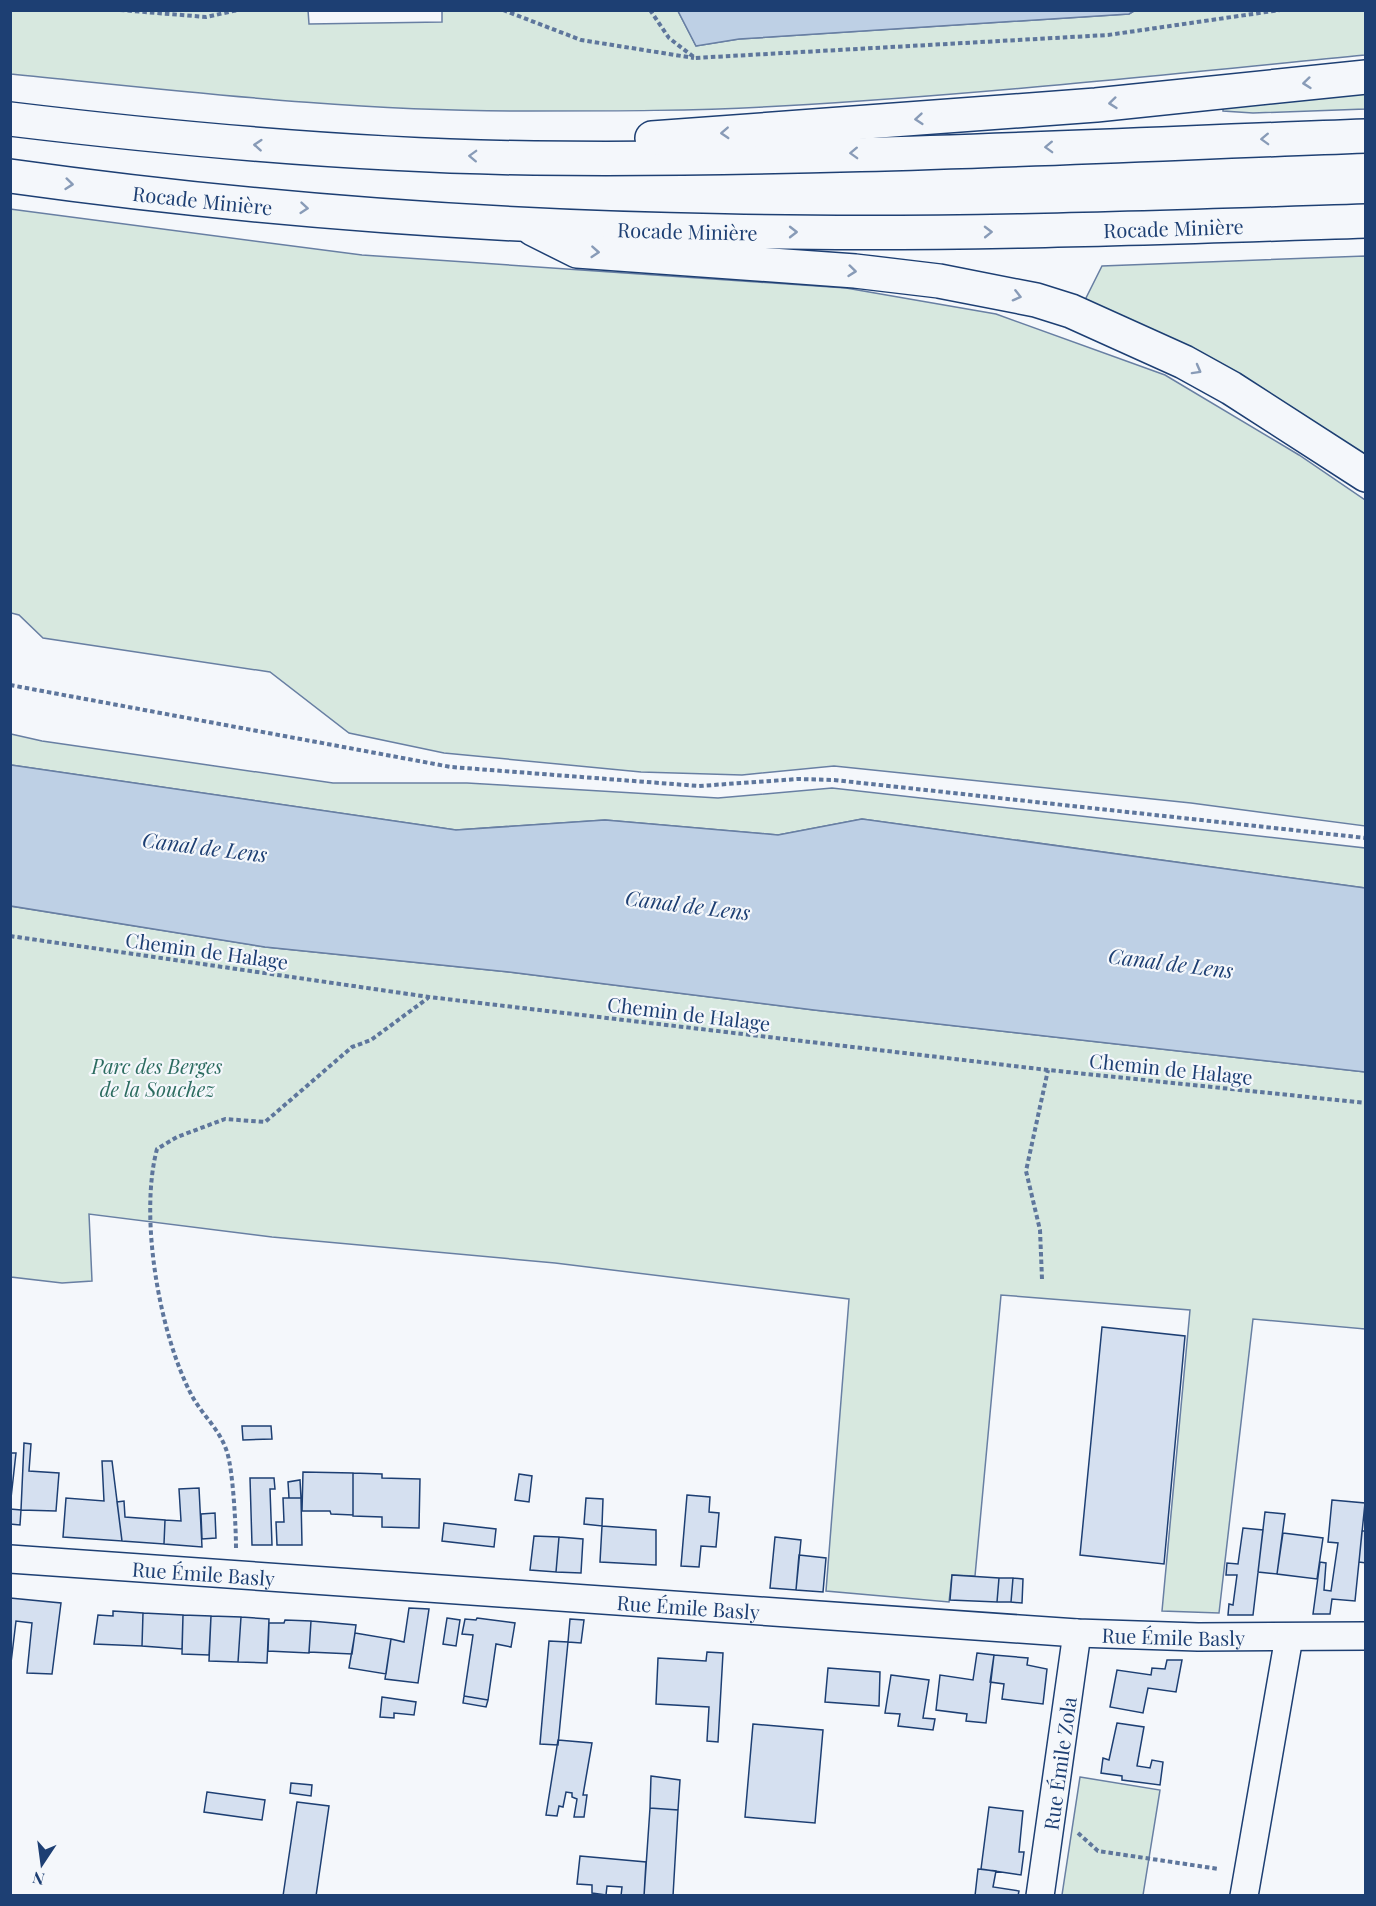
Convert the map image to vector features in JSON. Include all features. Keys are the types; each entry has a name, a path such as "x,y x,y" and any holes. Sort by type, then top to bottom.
{"highway":[{"path":"532,158 670,135 789,130 1096,105 1365,77"},
{"path":"10,119 183,140 354,151 532,158 750,156 1365,136"},
{"name":"Rocade Minière","path":"10,177 364,214 522,224 723,231 972,232 1365,221"},
{"path":"522,224 577,251 855,271 939,281 1036,300 1071,311 1184,362 1251,401 1365,475"}],"street":[{"name":"Rue Émile Basly","path":"10,1559 1077,1633 1198,1637 1365,1636"},
{"name":"Rue Émile Zola","path":"1040,1896 1077,1633"},
{"path":"1246,1884 1289,1637"}],"path":[{"path":"120,10 206,17 238,10"},
{"path":"503,10 581,40 695,58 1108,35 1280,10"},
{"path":"650,10 669,38 695,58"},
{"path":"10,685 451,767 699,786 798,779 834,780 1365,838"},
{"name":"Chemin de Halage","path":"10,936 429,997 1047,1070 1365,1103"},
{"path":"233,1575 236,1545 227,1452 213,1424 192,1396 180,1370 156,1278 150,1203 153,1164 158,1149 177,1137 225,1119 265,1122 352,1047 371,1040 429,997"},
{"path":"1042,1279 1040,1230 1026,1171 1047,1070"},
{"path":"1050,1825 1072,1828 1098,1851 1246,1884"}],"green space":[{"path":"11,10 308,10 309,24 442,22 442,10 678,11 696,46 739,39 1129,14 1134,11 1366,11 1365,55 1073,84 781,106 623,111 528,111 333,104 11,74"},
{"path":"1365,87 1365,109 1253,113 1223,111 1223,101"},
{"path":"10,209 362,255 846,288 996,314 1165,375 1299,455 1365,500 1365,826 1191,803 834,766 742,775 641,772 444,753 349,733 270,672 43,638 19,615 11,613"},
{"path":"1365,256 1365,462 1083,304 1102,266"},
{"path":"11,734 42,741 333,783 467,783 718,798 832,788 1365,848 1365,888 862,819 778,835 605,820 456,830 11,765"},
{"name":"Parc des Berges de la Souchez","path":"10,906 265,947 509,972 814,1010 1365,1072 1365,1329 1253,1319 1219,1613 1162,1611 1190,1310 1001,1295 975,1576 952,1575 949,1602 826,1591 849,1299 555,1263 272,1237 89,1214 92,1281 62,1283 11,1277"},
{"path":"1080,1777 1160,1790 1143,1895 1062,1895"}],"water":[{"path":"678,11 1134,11 1129,14 739,39 696,46"},
{"name":"Canal de Lens","path":"11,765 456,830 605,820 778,835 862,819 1365,888 1365,1072 814,1010 509,972 265,947 11,906"}],"building":[{"path":"1102,1327 1185,1336 1164,1564 1080,1555"},
{"path":"242,1426 271,1426 272,1439 243,1440"},
{"path":"24,1443 31,1444 29,1471 59,1473 56,1511 21,1510"},
{"path":"10,1453 16,1453 10,1507"},
{"path":"102,1461 112,1461 122,1541 63,1537 66,1498 104,1501"},
{"path":"303,1472 353,1473 353,1515 331,1514 330,1511 302,1511"},
{"path":"353,1473 382,1474 382,1478 420,1479 419,1528 382,1527 382,1517 353,1516"},
{"path":"519,1474 532,1476 529,1502 515,1500"},
{"path":"250,1478 274,1478 275,1489 270,1489 272,1545 252,1545"},
{"path":"300,1480 301,1498 289,1498 288,1482"},
{"path":"199,1488 202,1547 164,1544 165,1520 181,1521 179,1489"},
{"path":"687,1495 710,1497 709,1512 719,1513 716,1547 701,1546 699,1567 681,1566"},
{"path":"283,1498 301,1498 302,1545 277,1545 276,1522 284,1522"},
{"path":"586,1498 603,1499 602,1526 584,1524"},
{"path":"1332,1500 1365,1503 1355,1601 1332,1599 1330,1614 1313,1614 1320,1562 1326,1563 1324,1590 1331,1591 1338,1543 1328,1542"},
{"path":"124,1501 125,1517 165,1520 164,1544 122,1541 117,1502"},
{"path":"10,1509 21,1510 20,1525 10,1524"},
{"path":"1265,1512 1285,1514 1277,1574 1258,1572"},
{"path":"215,1513 216,1538 202,1539 201,1514"},
{"path":"444,1523 496,1529 494,1547 442,1541"},
{"path":"602,1526 656,1530 656,1565 600,1562"},
{"path":"1243,1528 1263,1530 1253,1615 1228,1615 1229,1604 1233,1605 1237,1575 1226,1575 1227,1563 1238,1564"},
{"path":"1362,1531 1366,1531 1366,1563 1359,1562"},
{"path":"1283,1533 1323,1538 1317,1579 1277,1574"},
{"path":"534,1536 559,1537 556,1572 530,1570"},
{"path":"559,1537 583,1539 581,1573 556,1572"},
{"path":"775,1537 801,1540 796,1590 770,1588"},
{"path":"799,1555 826,1558 823,1592 796,1590"},
{"path":"952,1575 999,1578 997,1602 950,1600"},
{"path":"999,1578 1013,1578 1011,1602 997,1602"},
{"path":"1013,1578 1023,1579 1022,1603 1011,1602"},
{"path":"10,1598 61,1603 52,1674 27,1673 32,1623 16,1621 10,1671"},
{"path":"409,1608 429,1609 418,1683 385,1679 391,1639 404,1642"},
{"path":"113,1611 143,1613 142,1646 94,1644 98,1615 113,1616"},
{"path":"143,1613 183,1615 182,1649 142,1646"},
{"path":"183,1615 211,1616 209,1655 182,1654"},
{"path":"211,1616 241,1617 238,1662 209,1661"},
{"path":"241,1617 269,1619 267,1663 238,1662"},
{"path":"447,1618 460,1620 456,1646 443,1644"},
{"path":"477,1618 515,1623 511,1647 496,1644 488,1700 464,1696 473,1635 462,1634 465,1619 476,1620"},
{"path":"570,1619 584,1620 581,1643 568,1642"},
{"path":"285,1620 311,1621 309,1653 268,1651 269,1623 284,1623"},
{"path":"311,1621 356,1625 352,1654 309,1652"},
{"path":"355,1633 391,1639 386,1674 349,1668"},
{"path":"549,1641 568,1642 558,1745 540,1744"},
{"path":"707,1652 723,1653 718,1742 707,1741 709,1707 656,1704 658,1658 706,1661"},
{"path":"977,1653 994,1655 986,1723 966,1721 967,1714 936,1710 940,1675 973,1680"},
{"path":"994,1655 1028,1658 1027,1665 1047,1669 1043,1704 1002,1699 1004,1684 990,1682"},
{"path":"1167,1660 1182,1660 1176,1692 1148,1688 1143,1713 1110,1707 1117,1670 1151,1675 1152,1668 1165,1669"},
{"path":"828,1668 880,1672 879,1706 825,1702"},
{"path":"891,1675 929,1680 923,1718 935,1719 933,1730 898,1726 900,1714 885,1713"},
{"path":"464,1696 488,1700 486,1707 463,1703"},
{"path":"382,1697 416,1702 414,1715 394,1713 394,1718 380,1717"},
{"path":"1117,1723 1144,1727 1137,1766 1150,1768 1152,1760 1163,1762 1160,1785 1122,1780 1122,1776 1101,1773 1103,1758 1109,1760"},
{"path":"753,1724 823,1730 815,1823 745,1817"},
{"path":"558,1740 592,1743 583,1795 587,1795 584,1817 574,1817 577,1799 572,1797 572,1793 566,1792 563,1807 559,1806 557,1816 546,1815"},
{"path":"651,1776 680,1780 678,1810 650,1808"},
{"path":"291,1783 312,1785 311,1796 290,1793"},
{"path":"207,1792 265,1800 262,1820 204,1812"},
{"path":"297,1802 329,1806 316,1896 283,1896"},
{"path":"989,1807 1023,1811 1019,1852 1024,1852 1021,1875 981,1869"},
{"path":"650,1808 678,1810 673,1896 644,1896"},
{"path":"580,1856 646,1862 644,1896 621,1896 622,1887 607,1886 606,1895 592,1893 592,1885 577,1884"},
{"path":"978,1869 996,1871 993,1887 1019,1891 1018,1896 975,1896"}]}
